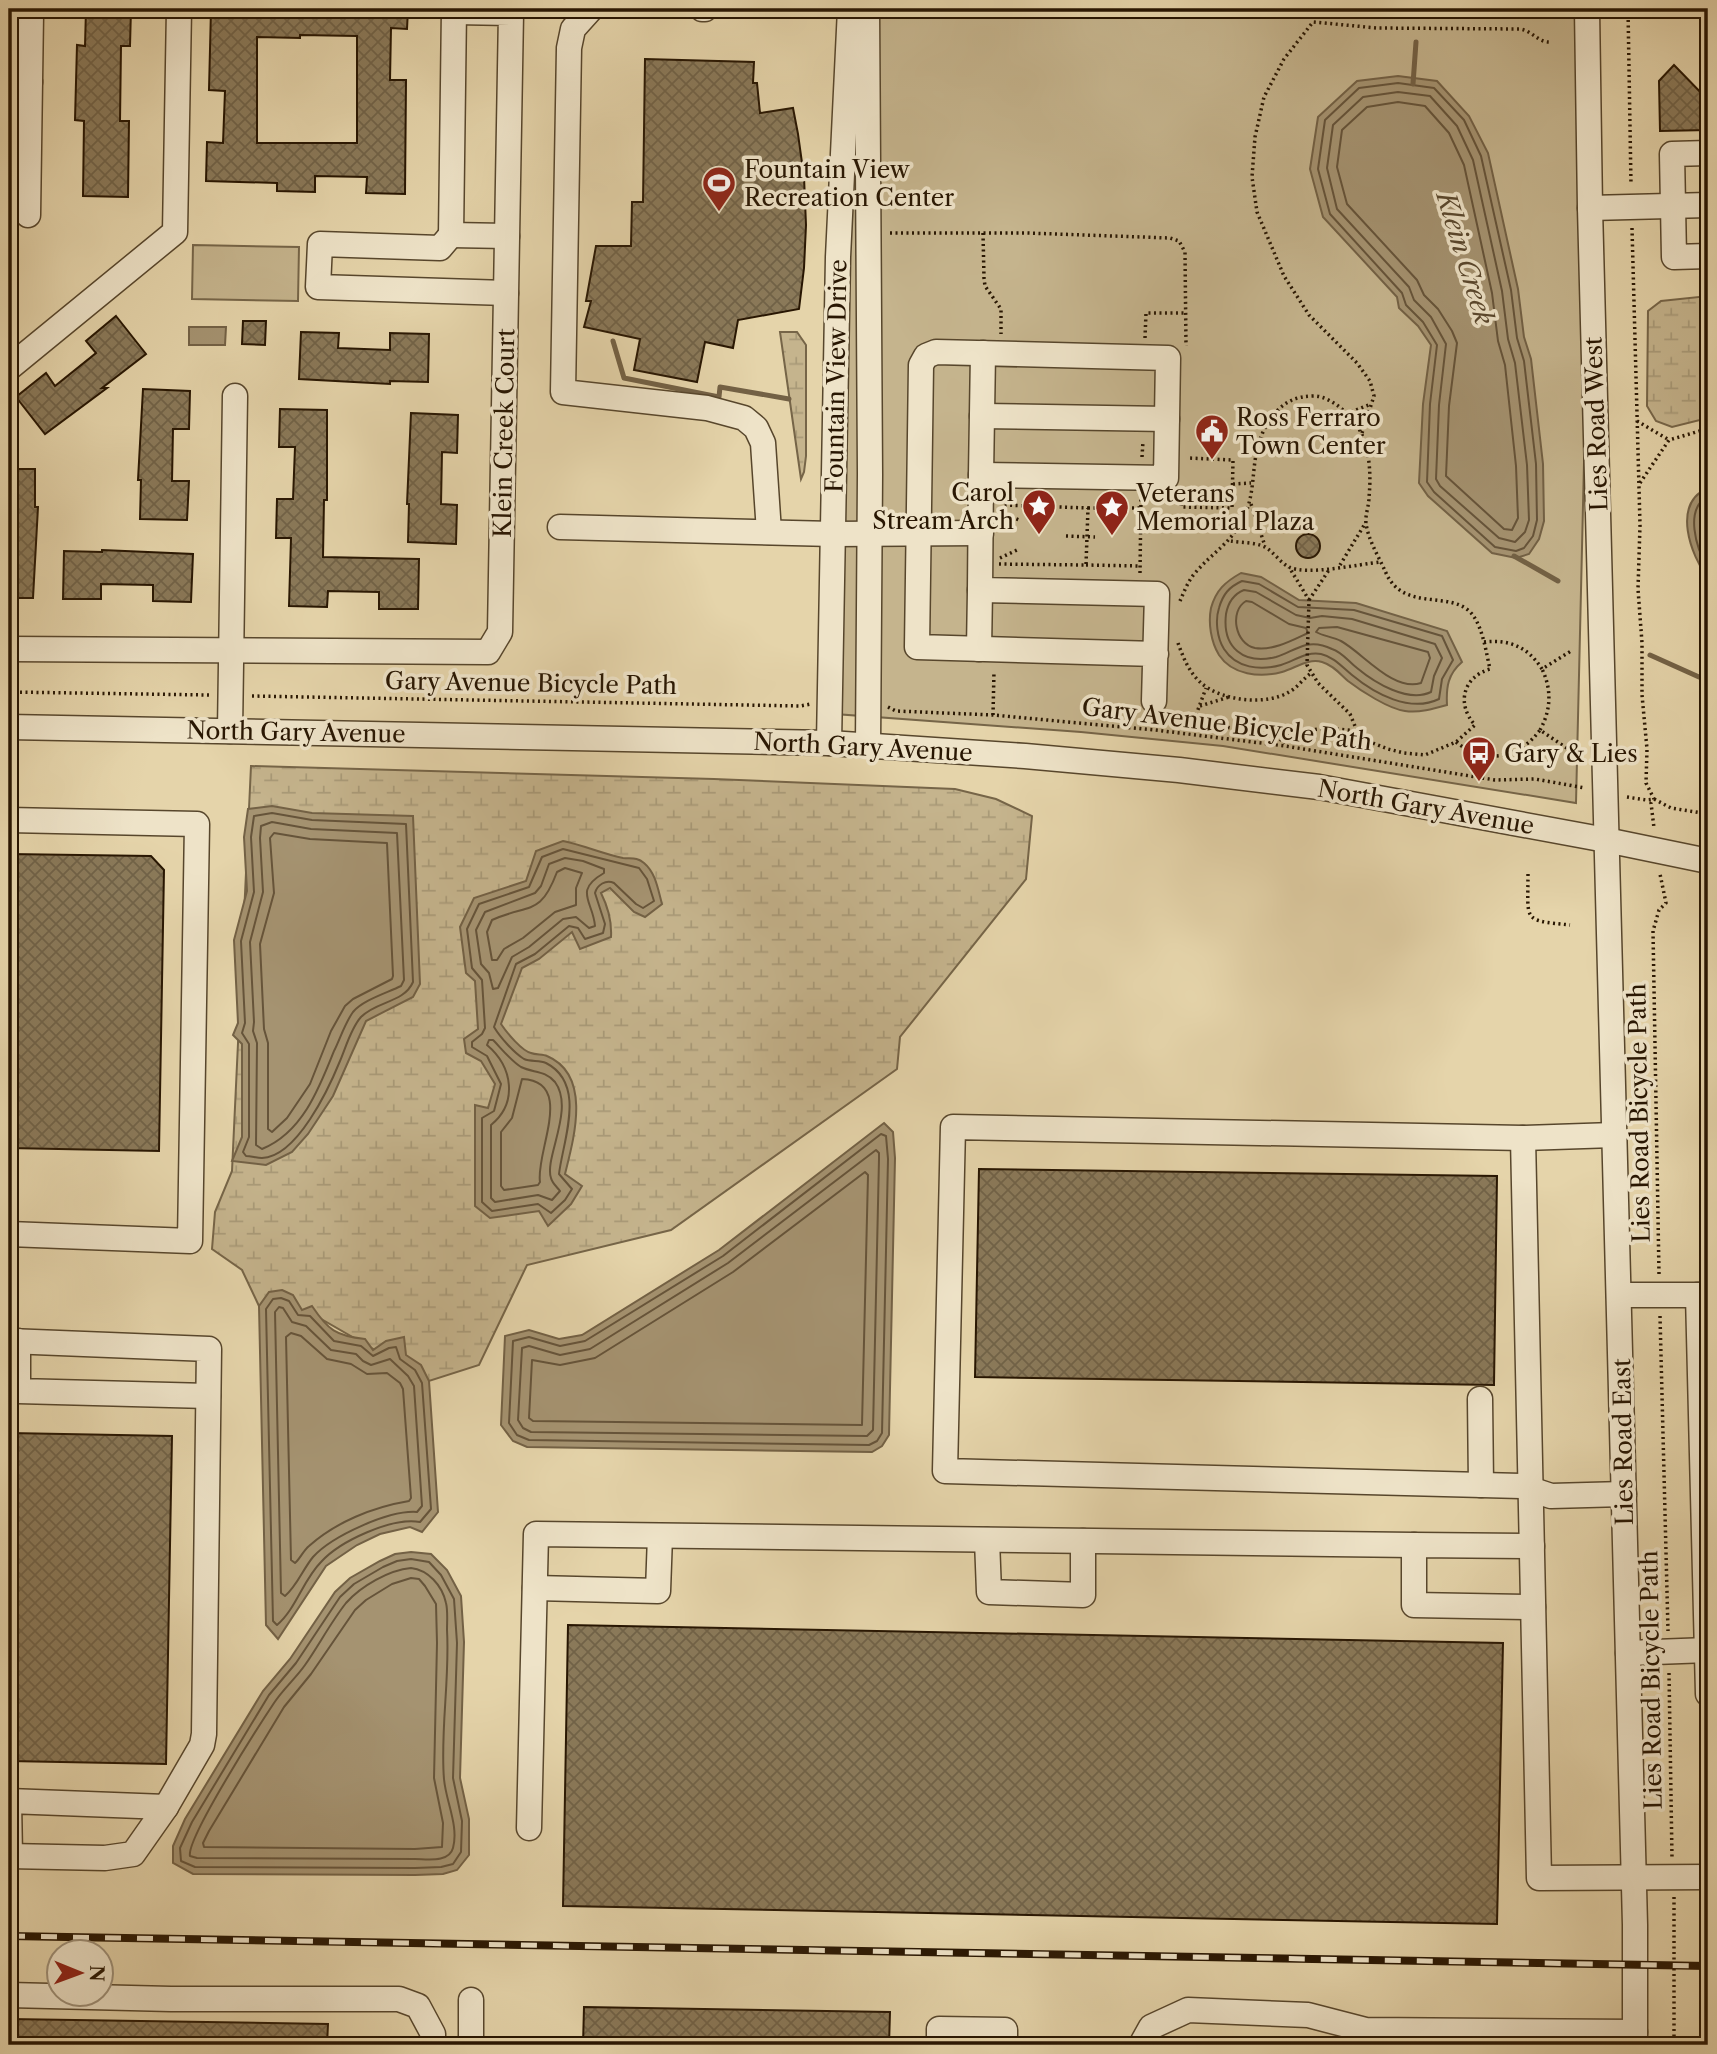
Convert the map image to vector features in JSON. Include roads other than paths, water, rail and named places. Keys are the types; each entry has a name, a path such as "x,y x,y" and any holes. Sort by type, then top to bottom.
{"street":[{"path":"9,368 175,232 179,9"},
{"path":"592,9 573,29 569,48 563,392 707,408 744,418 756,428 764,443 769,532"},
{"name":"Fountain View Drive","path":"829,743 838,257 850,9"},
{"name":"Fountain View Drive","path":"867,9 868,745"},
{"name":"Lies Road West","path":"1587,9 1606,840"},
{"path":"455,10 451,235 440,248 320,244 318,287 506,293"},
{"name":"Klein Creek Court","path":"9,649 488,652 500,632 511,13 455,10"},
{"path":"28,215 19,144 19,81 31,14"},
{"path":"1708,153 1672,154 1674,257 1708,256"},
{"path":"1590,208 1708,205"},
{"path":"451,235 507,236"},
{"path":"981,475 1166,478 1168,358 936,352 926,356 921,365 917,647 1156,654"},
{"path":"979,649 983,353"},
{"path":"230,731 235,396"},
{"path":"982,416 1167,419"},
{"path":"560,527 833,534 981,533"},
{"path":"980,590 1157,594 1156,654 1162,708"},
{"name":"North Gary Avenue","path":"9,727 829,743 1038,757 1258,779 1320,788 1708,861"},
{"path":"9,820 197,824 190,1241 9,1234"},
{"name":"Lies Road East","path":"1606,840 1628,1653 1635,2038"},
{"path":"1614,1136 1523,1138 953,1128 944,1471 1521,1486 1551,1496 1624,1494"},
{"path":"1523,1138 1539,1878 1673,1875 1708,1877"},
{"path":"1619,1295 1703,1295 1708,1693"},
{"path":"166,1807 9,1801 9,1856 105,1858 132,1854 166,1807 202,1745 209,1349 13,1341 18,1391 208,1396"},
{"path":"1480,1399 1480,1485"},
{"path":"529,1828 536,1534 1532,1546"},
{"path":"535,1588 658,1591 660,1536"},
{"path":"987,1539 989,1592 1083,1595 1083,1541"},
{"path":"1414,1545 1414,1605 1533,1607"},
{"path":"1628,1653 1708,1650"},
{"path":"9,1995 172,1999 399,1999 418,2006 433,2034 433,2045"},
{"path":"471,2000 471,2045"},
{"path":"1141,2045 1151,2027 1188,2010 1308,2015 1414,2045"},
{"path":"940,2045 940,2029 1005,2030 1005,2045"},
{"path":"1366,2030 1551,2038 1635,2038"}],"water":[{"path":"1398,76 1437,81 1469,116 1488,153 1518,289 1524,337 1531,359 1543,464 1544,521 1539,539 1529,554 1516,558 1492,553 1428,496 1419,483 1423,404 1431,345 1418,326 1399,308 1397,297 1323,217 1310,169 1318,117 1357,81"},
{"path":"189,327 226,327 225,345 189,345"},
{"path":"1708,488 1708,579 1691,544 1687,517 1697,496"},
{"path":"1241,573 1261,577 1299,600 1356,603 1447,631 1462,662 1449,681 1447,705 1421,711 1398,710 1348,681 1333,667 1317,661 1265,675 1247,673 1231,667 1219,655 1214,644 1210,614 1218,591"},
{"path":"272,806 312,813 413,816 420,984 413,997 366,1021 333,1096 308,1134 292,1152 266,1165 232,1161 242,1137 242,1044 233,1035 238,1023 234,940 247,891 244,837 248,809"},
{"path":"563,841 641,861 654,877 662,904 645,917 634,912 610,888 601,893 609,914 611,937 580,949 572,932 539,959 522,968 501,1024 527,1052 547,1056 561,1065 570,1077 575,1092 575,1126 565,1174 582,1186 571,1204 548,1226 539,1211 490,1218 475,1206 475,1105 488,1108 495,1084 481,1061 466,1053 464,1039 478,1029 475,981 466,973 460,927 474,898 526,881 536,851"},
{"path":"884,1123 893,1132 895,1158 889,1435 882,1446 872,1452 527,1447 513,1441 501,1425 505,1336 529,1330 559,1339 582,1335 719,1250"},
{"path":"282,1290 293,1295 302,1310 312,1306 334,1330 340,1334 365,1339 373,1350 386,1341 404,1337 406,1355 421,1365 429,1381 438,1512 422,1532 410,1527 380,1534 357,1545 326,1566 278,1639 266,1625 259,1306 269,1292"},
{"path":"395,1554 431,1554 447,1570 461,1596 464,1642 460,1778 469,1819 469,1855 457,1870 443,1874 415,1875 193,1874 173,1863 173,1846 185,1819 263,1691 290,1659 335,1592 350,1578 380,1561"}],"waterway":[{"name":"Klein Creek","path":"1413,84 1416,42"},
{"path":"613,341 624,378 719,397 720,387 789,399"},
{"name":"Klein Creek","path":"1514,556 1558,581"},
{"name":"Klein Creek","path":"1650,655 1699,677 1708,676"}],"railway":[{"path":"9,1936 1708,1966"}],"place":[{"name":"Fountain View Recreation Center","path":"719,213"},
{"name":"Ross Ferraro Town Center","path":"1212,461"},
{"name":"Carol Stream Arch","path":"1039,536"},
{"name":"Veterans Memorial Plaza","path":"1112,537"},
{"name":"Gary & Lies","path":"1479,783"}]}
